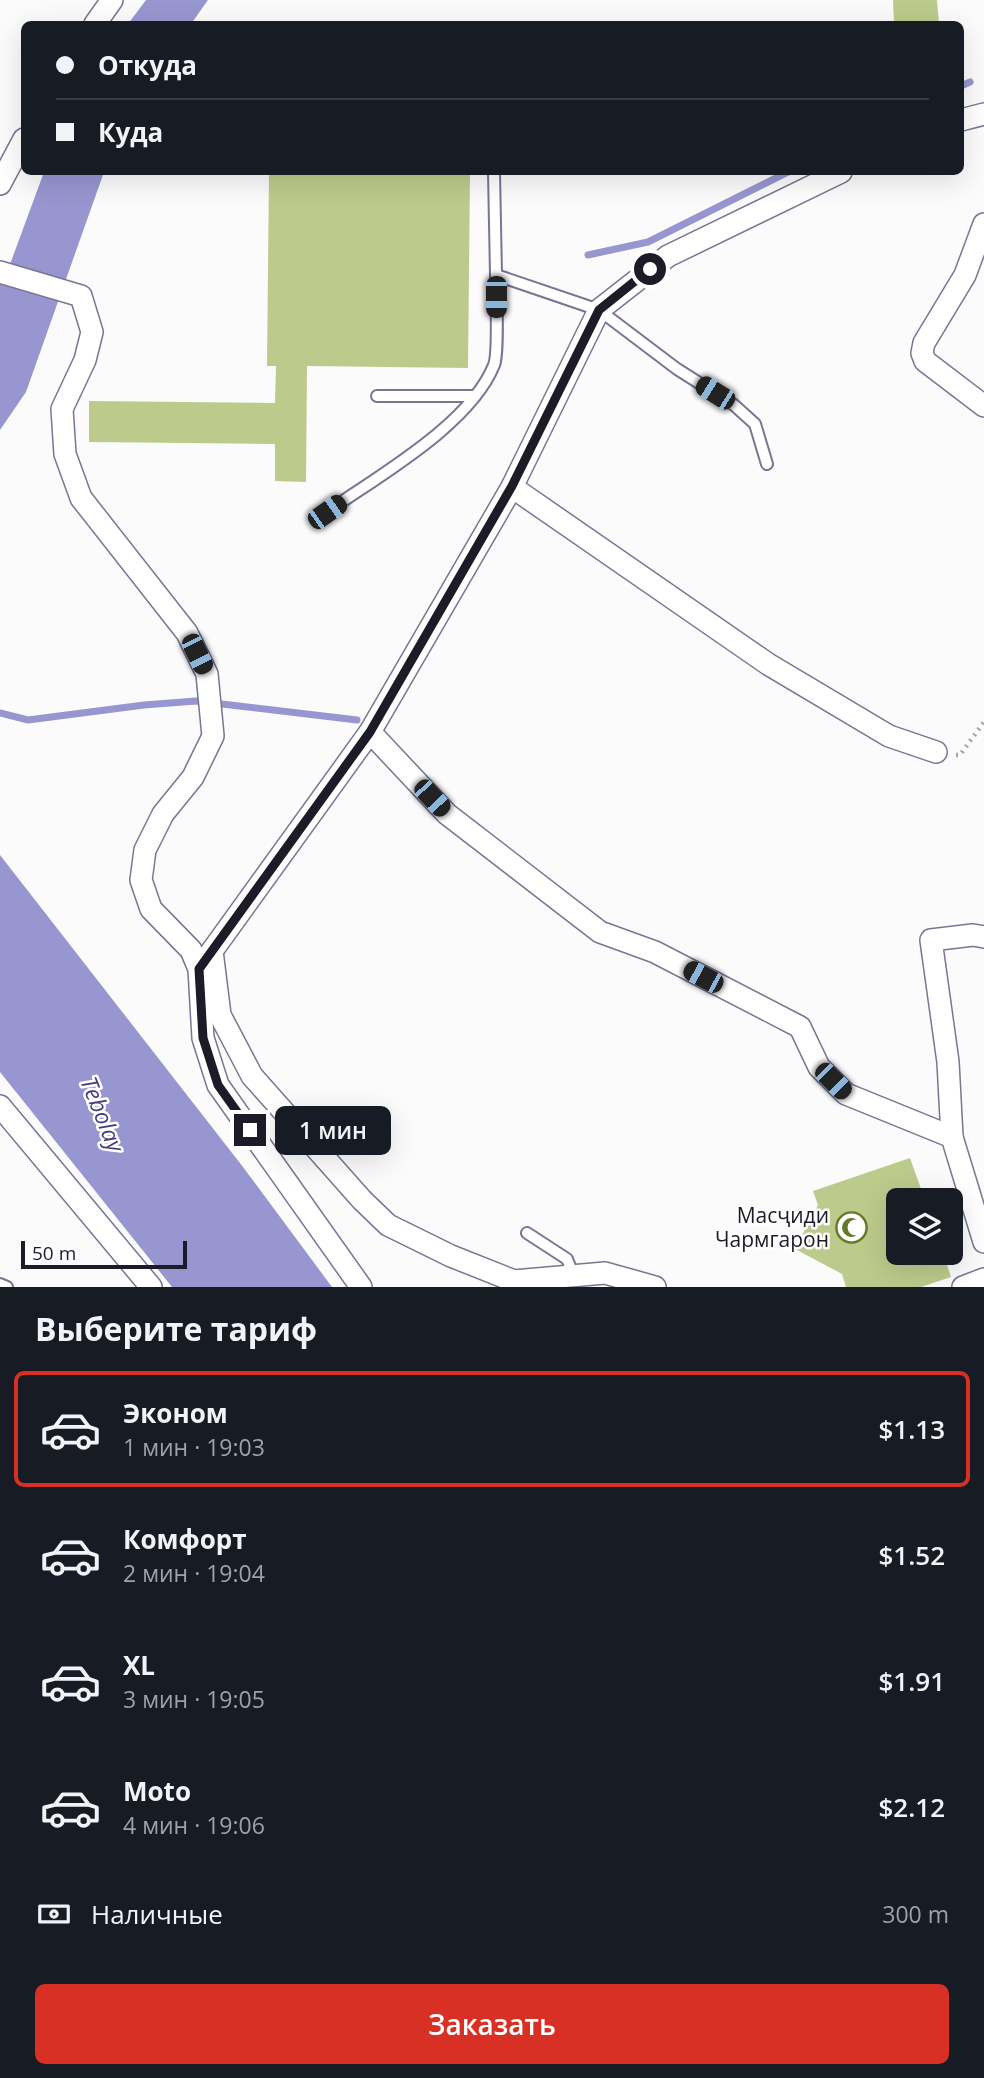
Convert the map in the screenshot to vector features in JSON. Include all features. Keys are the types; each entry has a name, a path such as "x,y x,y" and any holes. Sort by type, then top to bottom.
{"street":[{"path":"97,21 112,0"},
{"path":"964,119 984,114"},
{"path":"0,184 21,145"},
{"path":"199,969 370,732 512,486 599,310 668,256 835,175"},
{"path":"984,223 965,275 924,343 922,353 925,361 984,406"},
{"path":"0,272 81,296 92,332 85,360 62,409 65,454 81,498 187,633 207,674 213,736 193,777 163,814 145,850 141,880 151,909 191,950 199,969 203,1038 218,1085 361,1287"},
{"path":"512,486 768,664 889,736 936,752"},
{"path":"370,732 447,814 600,932 655,952 800,1027 820,1067 846,1094 952,1137"},
{"path":"984,937 973,935 930,940 948,1062 952,1137 984,1242"},
{"path":"212,951 220,1015 252,1076 362,1200 388,1225 451,1256 514,1281 605,1273 655,1287"},
{"path":"0,1106 151,1287"},
{"path":"963,1287 984,1279"}],"lane":[{"path":"327,512 448,426 475,396 495,364 494,175"},
{"path":"496,275 599,310 677,369 734,405 755,424 767,464"},
{"path":"377,396 475,396"},
{"path":"527,1233 567,1259 573,1274"},
{"path":"0,1284 8,1287"}],"path":[{"path":"936,752 960,755 984,722"}],"water":[{"path":"146,0 208,0 193,21 130,21"},
{"path":"43,175 103,175 26,392 0,430 0,283 9,267"},
{"name":"Tebolay","path":"0,855 243,1167 332,1287 172,1287 0,1072"}],"building":[{"path":"893,0 937,0 939,21 894,21"},
{"path":"269,175 470,175 468,368 307,366 306,482 275,481 275,444 89,442 89,401 275,403 276,366 267,366"},
{"name":"Масҷиди Чармгарон","path":"910,1158 921,1188 886,1188 886,1265 947,1265 951,1277 921,1287 846,1287 842,1274 795,1249 818,1205 813,1191"}],"waterway":[{"path":"964,85 970,82"},
{"path":"588,255 648,242 782,175"},
{"path":"0,713 28,720 196,701 357,720"}],"place":[{"name":"Масҷиди Чармгарон","path":"852,1227"}],"route":[{"path":"250,1130 218,1085 203,1038 199,969 370,732 512,486 599,310 650,269"}]}
